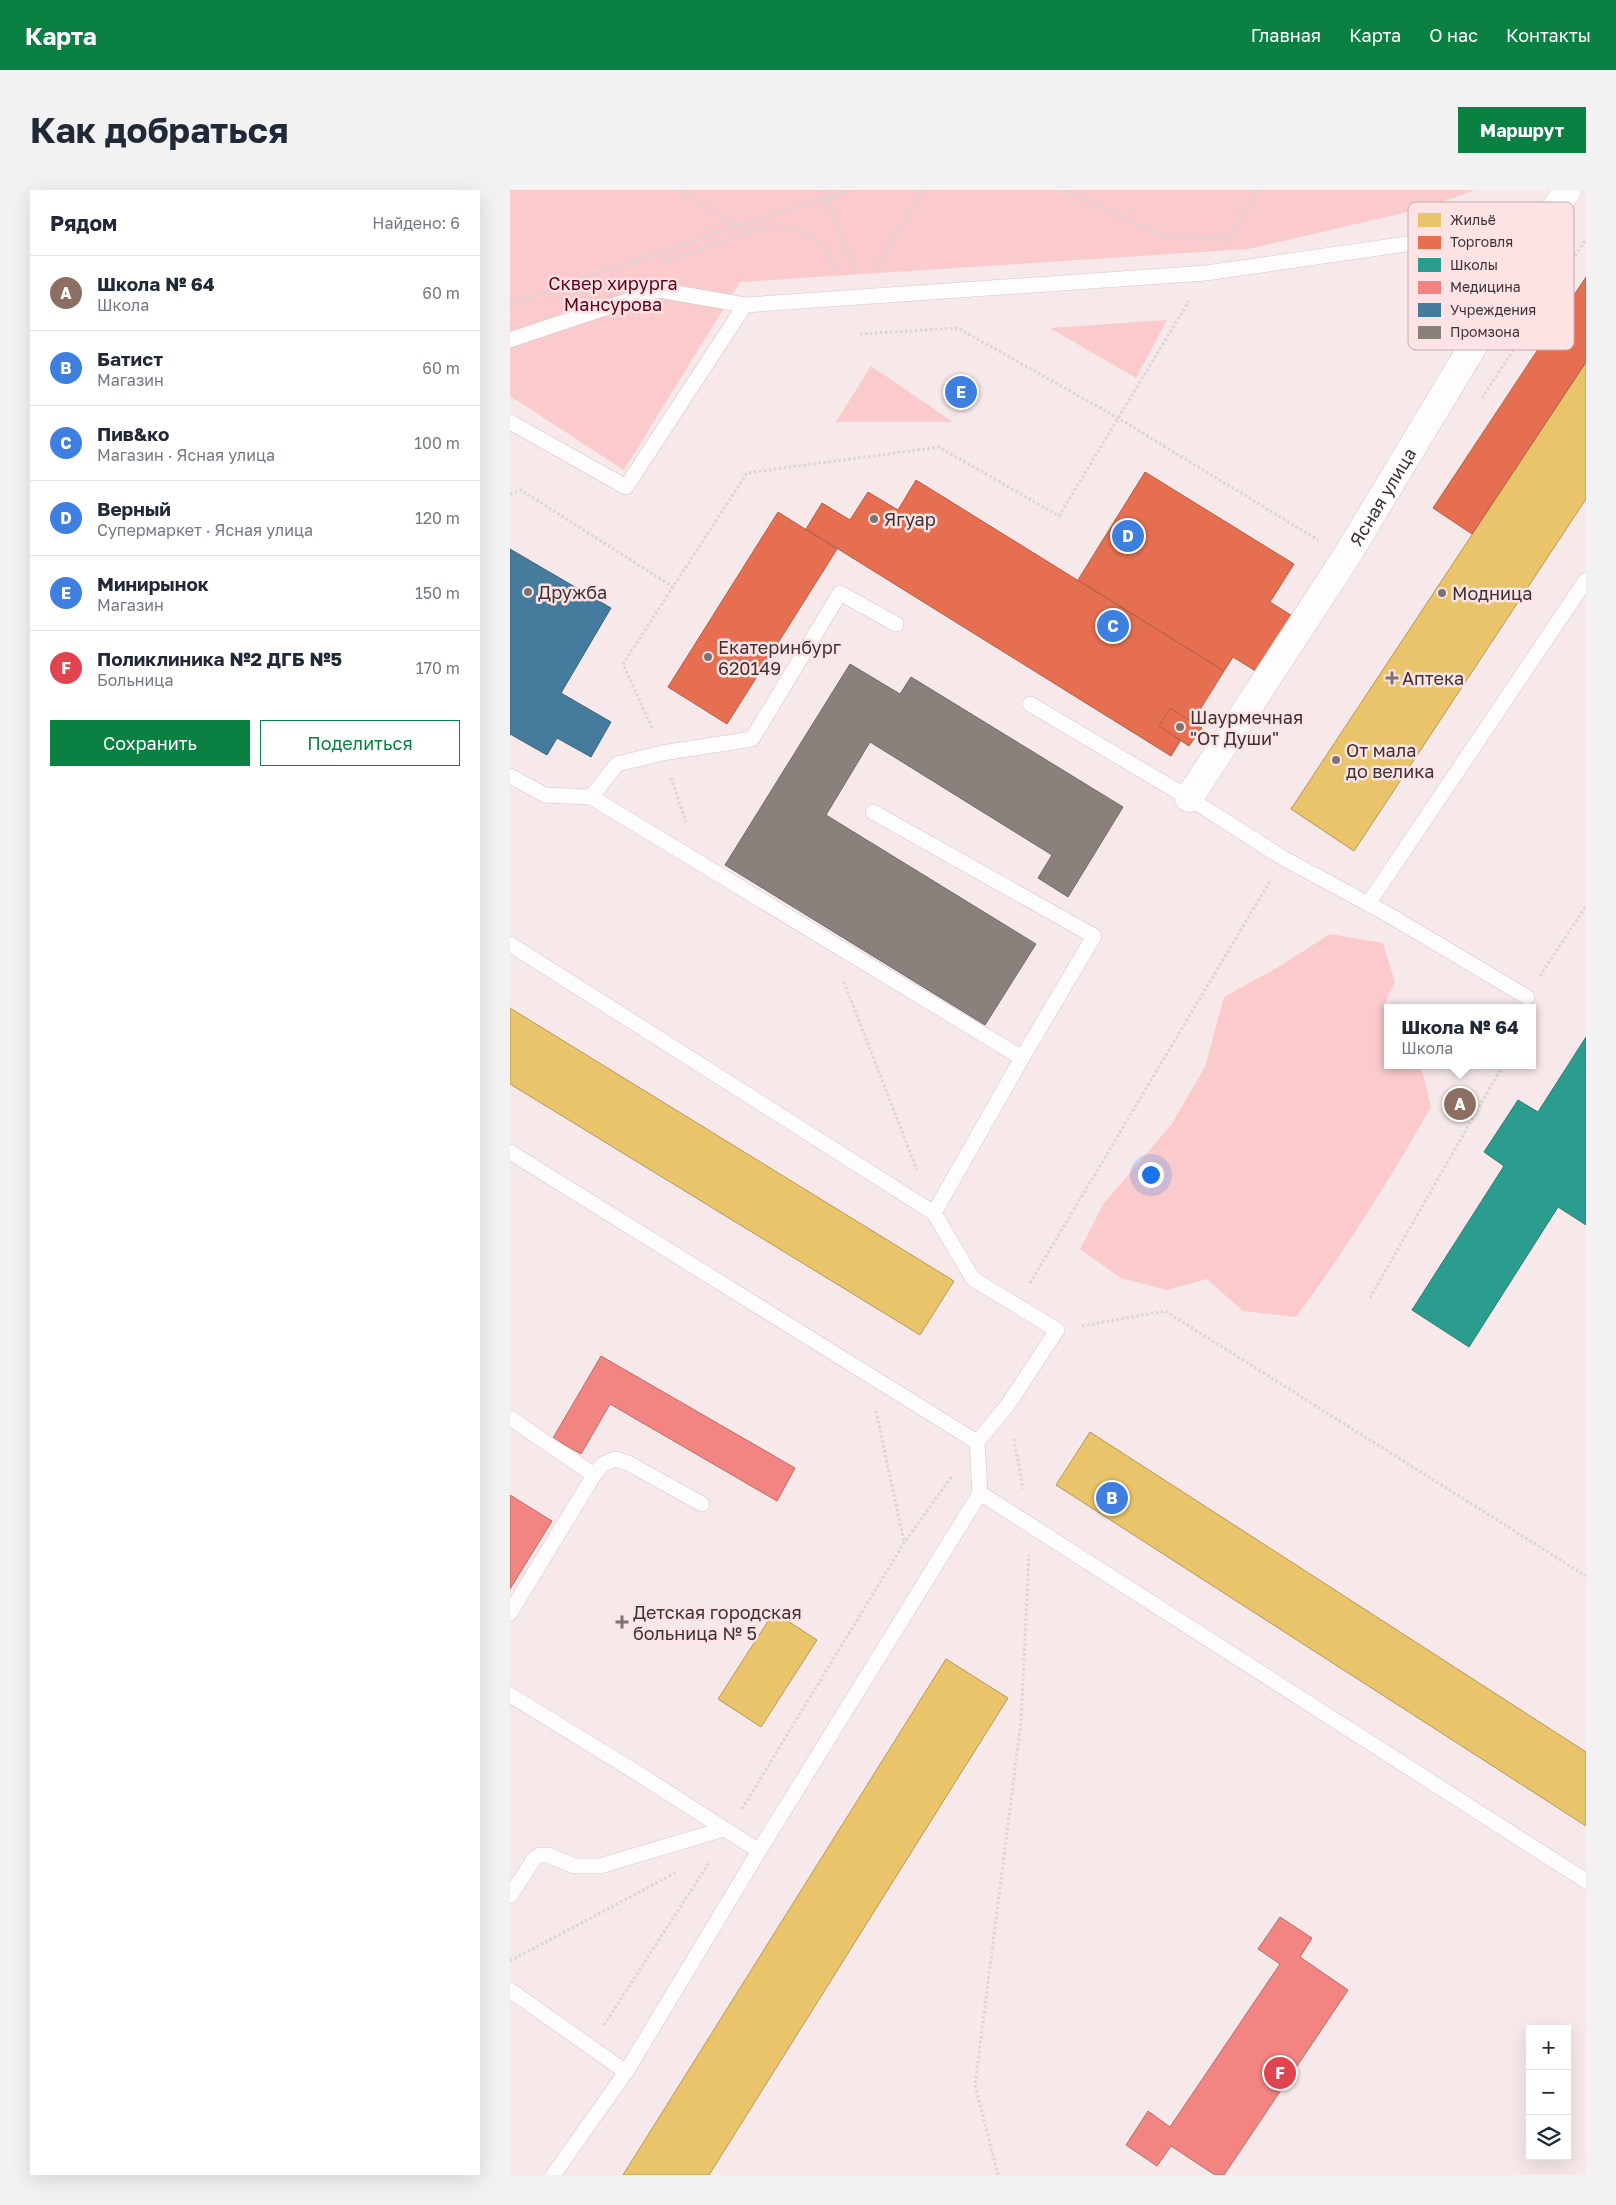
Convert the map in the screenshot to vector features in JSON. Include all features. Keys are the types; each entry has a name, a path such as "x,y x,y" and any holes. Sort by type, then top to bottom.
{"street":[{"name":"Ясная улица","path":"1559,202 1567,190"},
{"name":"Ясная улица","path":"1189,798 1346,557 1470,350"}],"lane":[{"path":"510,340 659,290 746,305 1206,273 1408,244"},
{"path":"510,422 626,487 746,305"},
{"path":"1368,904 1586,580"},
{"path":"591,797 617,764 662,753 752,739 840,593 896,624"},
{"path":"1030,704 1189,798 1283,858 1368,904 1527,997"},
{"path":"510,776 545,796 591,797 1022,1058"},
{"path":"873,812 1094,936 1022,1058 934,1214"},
{"path":"510,944 934,1214 974,1279 1057,1330 1007,1406 976,1442 980,1493 759,1851 626,2072 553,2175"},
{"path":"510,1152 976,1442"},
{"path":"510,1418 594,1475"},
{"path":"510,1613 594,1475 603,1464 615,1458 628,1463 702,1504"},
{"path":"980,1493 1586,1881"},
{"path":"510,1695 759,1851"},
{"path":"510,1896 534,1859 540,1855 548,1855 574,1866 600,1866 726,1831"},
{"path":"510,1990 626,2072"}],"path":[{"path":"681,190 736,226"},
{"path":"824,190 854,272"},
{"path":"510,304 736,226 852,190"},
{"path":"868,270 874,270 923,190"},
{"path":"1064,190 1169,238 1230,237"},
{"path":"700,863 662,753 623,664 747,473 940,446 1060,516 1258,190"},
{"path":"657,264 758,229 792,228 818,240 840,273 861,271"},
{"path":"860,334 958,328 1118,418 1346,557"},
{"path":"510,494 521,490 673,587"},
{"path":"1016,1305 1283,858"},
{"path":"1527,997 1586,906"},
{"path":"828,942 934,1214"},
{"path":"1370,1298 1501,1069"},
{"path":"1057,1330 1165,1311 1586,1576"},
{"path":"869,1374 904,1542"},
{"path":"998,2175 975,2085 1021,1722 1030,1526 1007,1406"},
{"path":"590,2047 904,1542 976,1442"},
{"path":"510,1961 681,1870"}],"green space":[{"name":"Сквер хирурга Мансурова","path":"510,190 1475,190 1443,202 1408,202 1408,212 1248,249 740,282 624,470 510,396"},
{"path":"1167,320 1136,378 1050,328"},
{"path":"871,366 953,422 836,422"},
{"path":"1330,934 1383,943 1395,982 1384,1004 1384,1069 1420,1069 1431,1107 1350,1240 1296,1317 1243,1311 1207,1279 1167,1290 1121,1278 1080,1249 1104,1203 1171,1125 1205,1067 1224,997 1280,966"}],"building: Жильё":[{"path":"1586,362 1586,499 1354,851 1291,809"},
{"path":"510,1008 954,1281 920,1335 510,1084"},
{"path":"1090,1432 1586,1752 1586,1826 1056,1485"},
{"path":"774,1612 817,1640 761,1727 718,1699"},
{"path":"946,1659 1008,1698 709,2175 623,2175"}],"building: Торговля":[{"path":"1586,277 1586,362 1472,534 1433,508 1538,350 1574,350 1574,295"},
{"path":"1145,472 1294,564 1270,602 1294,617 1259,673 1233,657 1224,671 1078,580"},
{"path":"916,480 1224,671 1171,756 806,529 822,503 850,520 868,492 898,510"},
{"path":"778,512 837,549 727,724 668,687"},
{"name":"Шаурмечная \"От Души\"","path":"1170,708 1202,728 1189,746 1159,726"}],"building: Школы":[{"path":"1586,1037 1586,1225 1558,1207 1469,1347 1412,1310 1504,1166 1484,1152 1518,1100 1538,1112"}],"building: Медицина":[{"path":"601,1356 795,1468 777,1501 610,1404 581,1454 553,1438"},
{"path":"510,1495 552,1521 510,1589"},
{"path":"1280,1917 1312,1938 1300,1957 1348,1990 1224,2175 1215,2175 1171,2146 1157,2166 1126,2145 1148,2111 1170,2127 1280,1964 1258,1949"}],"building: Учреждения":[{"path":"510,549 611,608 561,693 611,722 591,757 557,738 547,755 510,734"}],"building: Промзона":[{"path":"850,664 900,694 911,677 1123,807 1068,897 1038,878 1052,855 870,742 826,815 1036,944 985,1025 725,865"}],"place":[{"name":"Минирынок","path":"961,392"},
{"name":"Ягуар","path":"874,519"},
{"name":"Верный","path":"1128,536"},
{"name":"Дружба","path":"528,592"},
{"name":"Модница","path":"1442,593"},
{"name":"Пив&ко","path":"1113,626"},
{"name":"Екатеринбург 620149","path":"708,657"},
{"name":"Аптека","path":"1392,678"},
{"name":"Шаурмечная \"От Души\"","path":"1180,727"},
{"name":"От мала до велика","path":"1336,760"},
{"name":"Школа № 64","path":"1460,1104"},
{"name":"Батист","path":"1112,1498"},
{"name":"Детская городская больница № 5","path":"622,1622"},
{"name":"Поликлиника №2 ДГБ №5","path":"1280,2073"}]}
